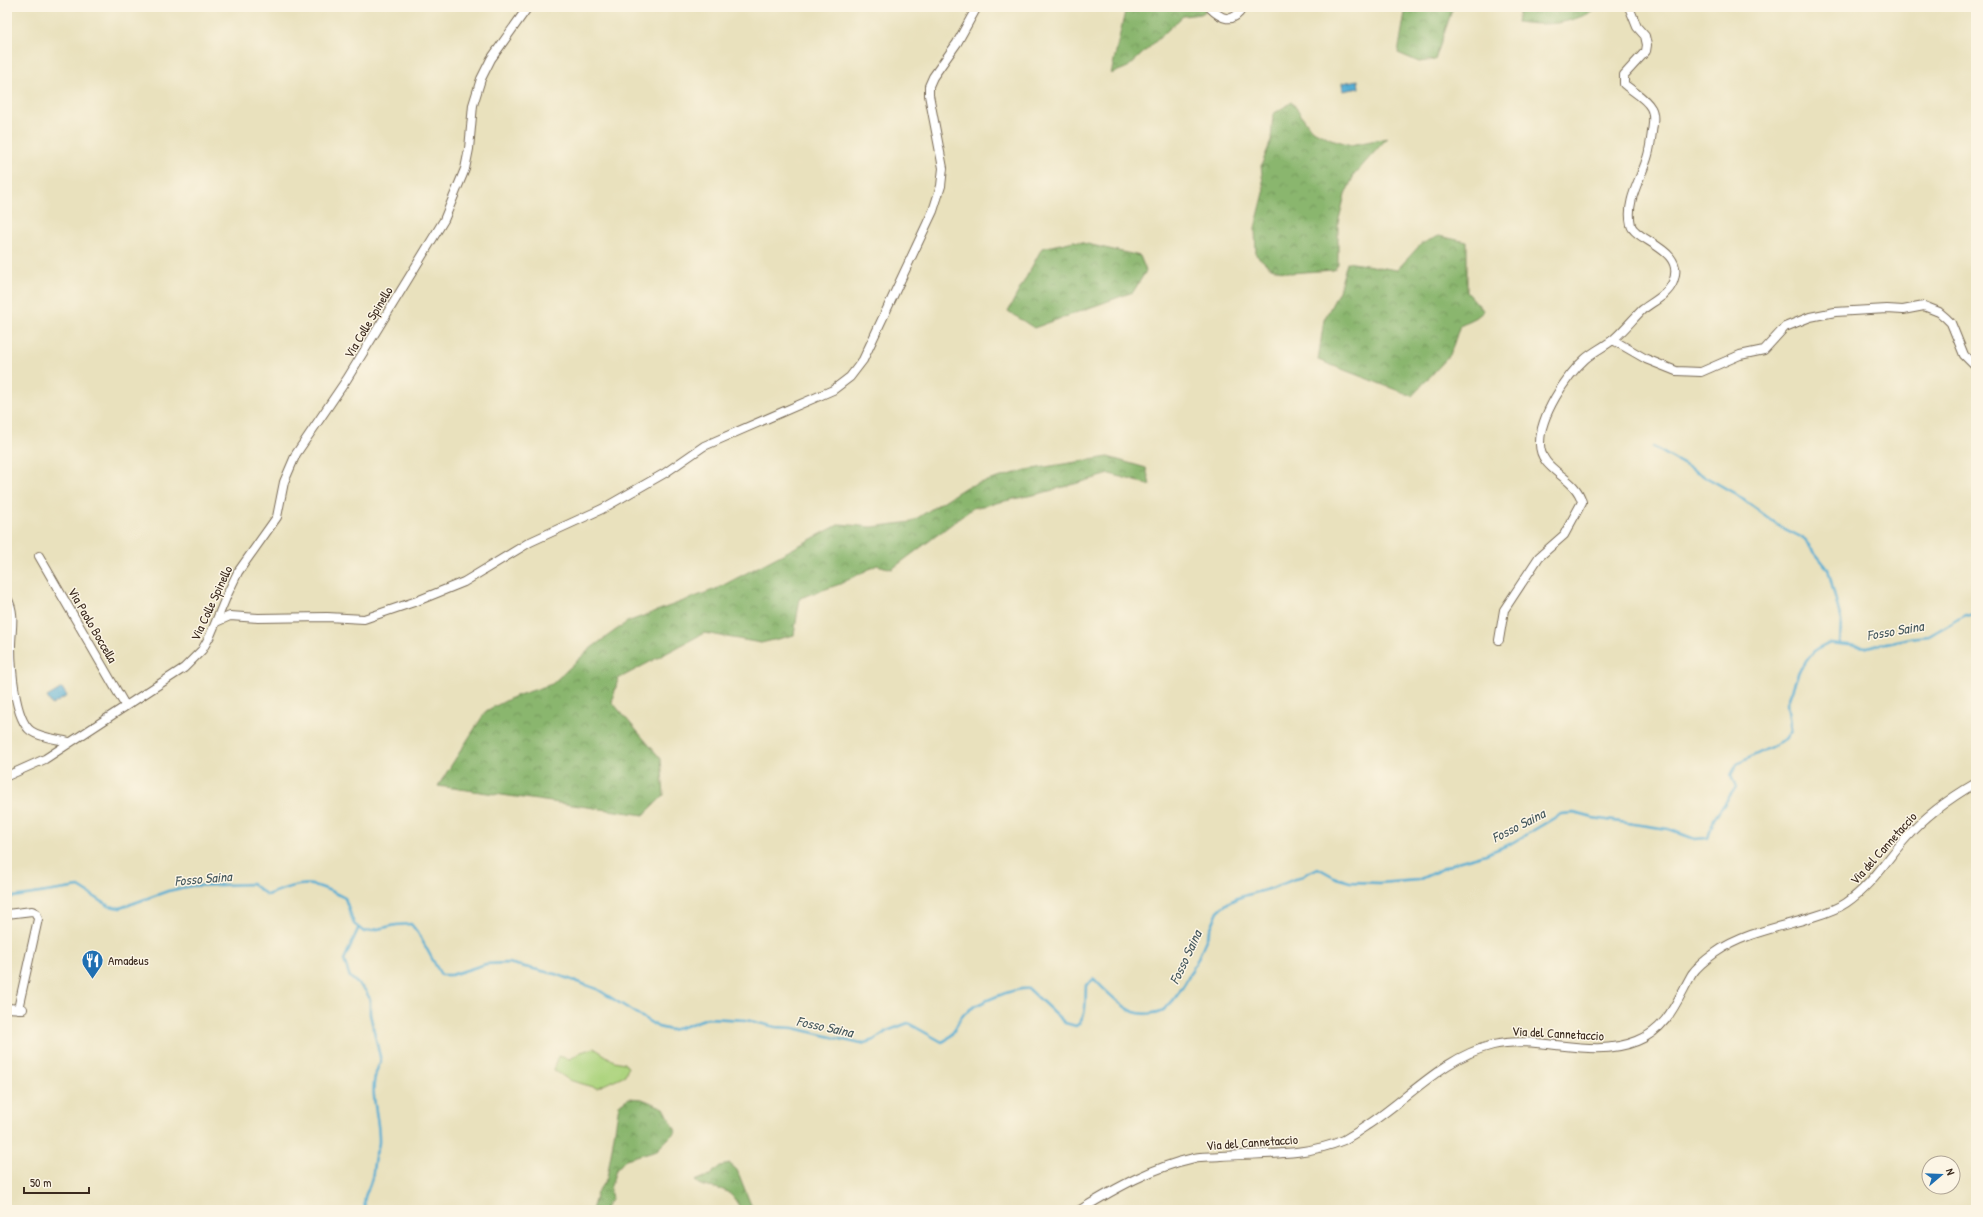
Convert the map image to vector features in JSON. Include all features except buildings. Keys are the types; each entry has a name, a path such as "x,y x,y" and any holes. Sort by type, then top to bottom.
{"street":[{"name":"Via Colle Spinello","path":"7,776 41,761 191,662 202,650 216,622 229,589 241,567 277,517 284,482 296,454 347,379 434,237 452,200 466,162 473,105 481,79 491,59 528,7"},
{"path":"216,622 230,616 258,618 332,617 364,619 417,601 464,582 530,542 602,509 662,475 704,446 826,392 846,381 863,360 937,201 943,172 929,95 929,86 933,77 962,36 977,7"},
{"path":"1208,7 1219,16 1229,19 1237,16 1243,7"},
{"path":"1499,640 1504,610 1539,557 1564,534 1582,502 1575,486 1549,466 1541,454 1540,442 1550,407 1565,384 1584,360 1605,344 1613,340 1642,310 1669,290 1674,282 1675,275 1673,263 1665,252 1635,233 1631,226 1629,211 1636,184 1648,156 1654,121 1653,113 1648,104 1624,84 1624,75 1646,51 1648,45 1645,36 1637,27 1629,7"},
{"path":"1613,340 1646,359 1676,371 1701,372 1740,355 1764,350 1785,327 1810,317 1835,312 1887,309 1903,310 1924,306 1934,310 1951,323 1964,355 1976,367"},
{"name":"Via Paolo Boccella","path":"40,556 125,705"},
{"path":"7,598 13,616 12,666 18,704 22,718 32,732 70,742"},
{"name":"Via del Cannetaccio","path":"1080,1210 1139,1176 1195,1158 1315,1150 1345,1139 1376,1120 1453,1062 1479,1049 1506,1042 1593,1049 1619,1046 1641,1040 1666,1020 1680,999 1694,972 1716,952 1745,938 1824,913 1849,901 1880,873 1906,838 1931,813 1976,783"},
{"path":"7,914 32,912 36,913 38,919 21,1009 7,1008"}],"green space":[{"path":"1126,7 1203,7 1206,11 1201,14 1183,16 1128,67 1111,74"},
{"path":"1406,7 1453,7 1435,60 1419,62 1398,53"},
{"path":"1520,7 1602,7 1571,20 1551,24 1541,24 1517,22"},
{"path":"1292,102 1311,129 1331,139 1351,145 1387,138 1354,175 1345,195 1338,223 1338,264 1334,270 1290,273 1271,268 1256,255 1255,228 1264,193 1261,166 1271,141 1273,114"},
{"path":"1439,236 1467,242 1467,292 1484,311 1478,316 1460,325 1450,355 1412,396 1318,360 1324,320 1339,291 1347,262 1397,270 1421,244"},
{"path":"1074,241 1140,256 1146,271 1133,292 1034,328 1008,311 1042,248"},
{"path":"1108,457 1146,468 1150,485 1110,474 1042,493 973,508 892,569 877,565 840,584 800,598 794,635 761,643 704,633 618,679 612,702 661,759 664,795 644,815 438,786 486,711 513,697 552,684 591,648 627,622 716,589 840,524 872,527 911,522 966,487 1026,470"},
{"path":"594,1048 614,1061 624,1063 628,1067 625,1075 597,1088 569,1080 554,1070 558,1056 570,1059 581,1052"},
{"path":"628,1098 642,1099 664,1108 676,1131 657,1150 626,1159 616,1170 610,1189 612,1199 606,1206 605,1210 592,1210 597,1193 607,1178 619,1105"},
{"path":"730,1164 737,1170 753,1210 742,1210 733,1197 726,1191 702,1186 695,1181 710,1175 720,1166"}],"water":[{"path":"1358,80 1359,88 1343,91 1342,83"},
{"path":"62,688 67,696 52,705 47,697"}],"waterway":[{"path":"1653,447 1734,493 1781,527 1803,538 1828,569 1841,620 1840,644"},
{"name":"Fosso Saina","path":"7,898 79,887 109,906 120,908 168,891 191,886 252,884 267,895 299,885 315,885 345,898 354,924 364,932 396,925 411,924 418,933 441,975 451,975 486,964 508,963 555,974 597,989 658,1027 671,1030 707,1018 746,1020 776,1027 794,1028 861,1044 874,1040 887,1031 908,1023 942,1042 953,1033 962,1016 971,1009 996,996 1023,989 1029,989 1065,1023 1076,1026 1080,1022 1084,1013 1086,1002 1086,985 1094,979 1128,1009 1134,1012 1142,1013 1160,1012 1166,1008 1182,988 1196,962 1218,911 1230,902 1243,896 1272,888 1318,868 1336,878 1350,882 1379,883 1418,880 1457,862 1486,854 1510,844 1561,814 1574,813 1593,818 1668,829 1695,839 1708,838 1714,819 1736,787 1731,775 1737,764 1785,740 1791,731 1787,704 1799,671 1814,651 1830,643 1867,647 1910,638 1929,636 1965,615 1976,616"},
{"name":"Fosso Saina","path":"358,929 344,960 350,977 365,990 370,999 370,1014 381,1061 376,1072 374,1082 374,1101 379,1131 379,1144 374,1160 370,1186 365,1197 365,1210"}],"place":[{"name":"Amadeus","path":"93,980"}]}
